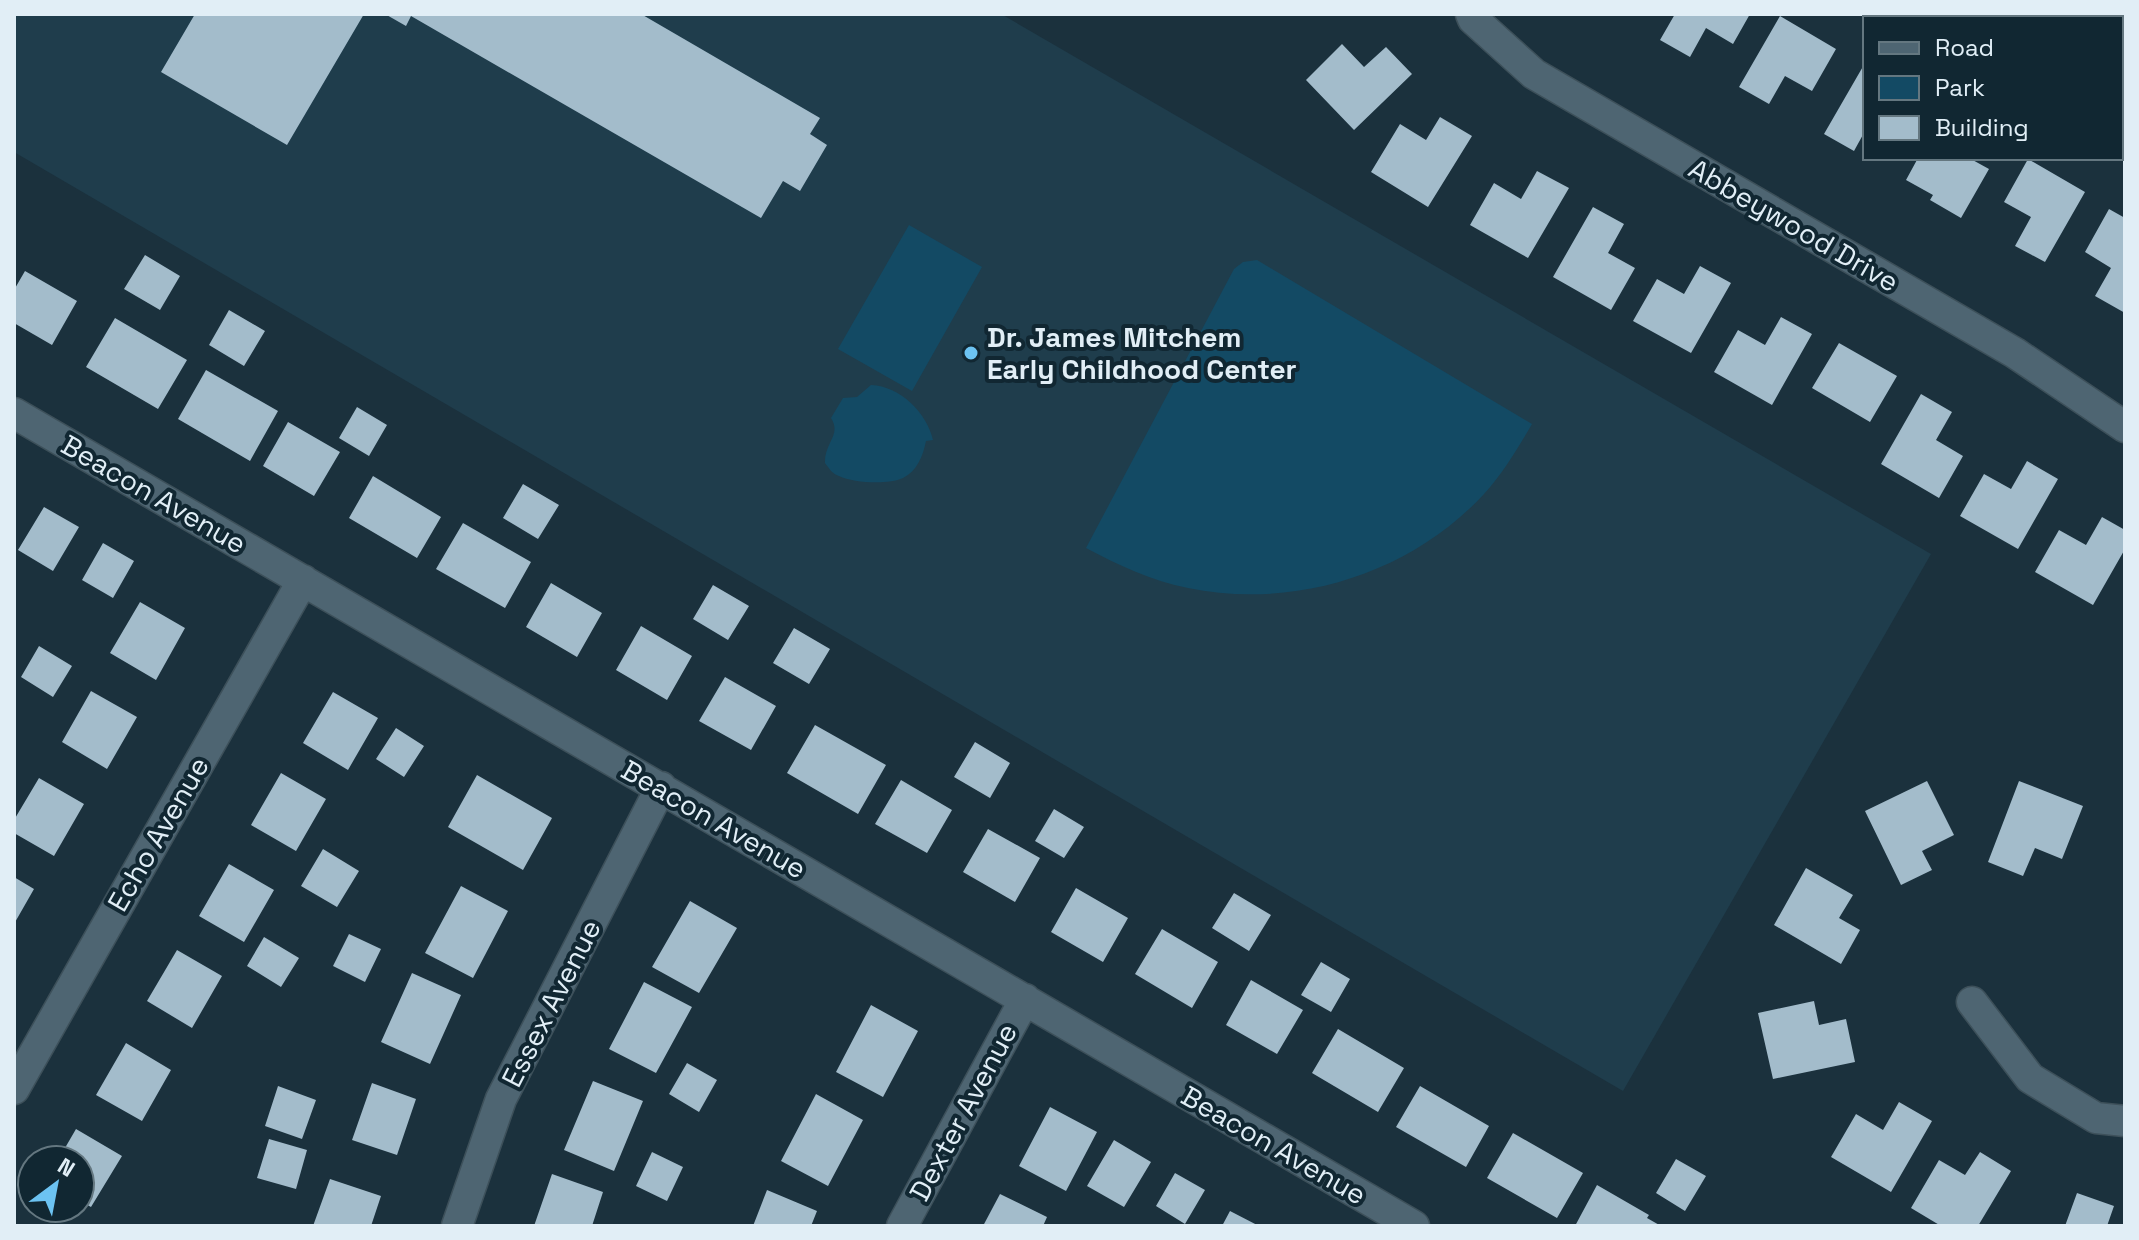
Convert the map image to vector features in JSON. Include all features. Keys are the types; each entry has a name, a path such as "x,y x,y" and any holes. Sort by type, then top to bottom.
{"street":[{"name":"Abbeywood Drive","path":"1471,14 1534,74 2015,353 2125,427"},
{"name":"Beacon Avenue","path":"14,413 1025,999 1378,1217 1414,1226"},
{"name":"Echo Avenue","path":"14,1089 303,580"},
{"name":"Essex Avenue","path":"457,1226 501,1099 661,787"},
{"name":"Dexter Avenue","path":"902,1226 1025,999"},
{"path":"1972,1002 2030,1078 2096,1118 2125,1121"}],"shaded area":[{"name":"Dr. James Mitchem Early Childhood Center","path":"14,14 1001,14 1931,554 1623,1091 14,152"}],"green space":[{"path":"909,225 982,267 912,391 838,349"},
{"path":"1257,260 1532,424 1484,494 1454,522 1421,546 1386,565 1309,589 1269,594 1228,594 1161,581 1086,548 1234,269 1243,262"},
{"path":"871,385 892,390 911,403 925,420 933,440 926,441 912,471 903,478 889,482 845,478 834,474 825,463 835,429 831,418 843,398 857,397"}],"building":[{"path":"195,14 364,14 287,145 161,72"},
{"path":"385,14 641,14 820,118 810,134 827,145 800,191 783,181 761,218 411,16 406,26"},
{"path":"1675,14 1750,14 1733,44 1706,28 1690,57 1660,40"},
{"path":"1780,16 1836,49 1812,91 1785,76 1769,104 1739,87"},
{"path":"1342,44 1364,67 1386,47 1412,74 1354,130 1306,80"},
{"path":"1863,66 1863,135 1854,151 1824,134"},
{"path":"1440,117 1472,136 1428,207 1371,172 1400,124 1426,140"},
{"path":"1917,160 1973,160 1989,169 1961,218 1930,200 1933,195 1906,180"},
{"path":"2027,160 2085,192 2045,262 2015,246 2031,217 2004,202"},
{"path":"1537,171 1569,188 1528,258 1470,225 1494,183 1521,199"},
{"path":"1593,207 1624,224 1608,253 1635,268 1611,310 1553,277"},
{"path":"2109,209 2125,218 2125,313 2095,296 2111,268 2085,252"},
{"path":"145,255 180,276 160,310 124,289"},
{"path":"1700,266 1731,283 1691,353 1633,321 1657,279 1684,294"},
{"path":"25,271 77,301 52,345 14,323 14,290"},
{"path":"229,310 265,331 244,366 209,345"},
{"path":"1781,317 1812,334 1772,405 1714,372 1738,330 1765,345"},
{"path":"115,318 187,360 158,409 86,367"},
{"path":"1839,343 1897,376 1870,422 1812,388"},
{"path":"206,370 278,411 250,461 178,419"},
{"path":"1921,394 1952,412 1936,440 1963,456 1939,498 1881,464"},
{"path":"357,407 387,425 369,456 339,438"},
{"path":"288,422 340,452 314,496 263,466"},
{"path":"2027,461 2058,479 2018,549 1960,516 1984,474 2011,489"},
{"path":"373,476 441,517 417,558 349,518"},
{"path":"523,484 559,505 538,539 503,518"},
{"path":"44,507 79,527 53,571 18,550"},
{"path":"2102,517 2125,530 2125,549 2093,605 2035,572 2059,530 2086,545"},
{"path":"463,523 531,562 505,608 436,569"},
{"path":"103,543 134,561 113,598 82,580"},
{"path":"551,583 602,613 577,657 526,627"},
{"path":"713,585 749,606 728,640 693,619"},
{"path":"140,602 185,628 156,680 110,653"},
{"path":"641,626 692,656 667,700 616,670"},
{"path":"794,628 830,649 809,684 773,663"},
{"path":"39,646 72,666 53,697 21,677"},
{"path":"725,677 776,706 751,750 699,721"},
{"path":"91,691 137,717 107,769 62,742"},
{"path":"333,692 378,718 348,770 303,743"},
{"path":"815,725 886,765 858,814 787,773"},
{"path":"396,728 424,746 404,777 376,759"},
{"path":"975,742 1010,763 990,798 954,777"},
{"path":"281,773 326,799 296,851 251,825"},
{"path":"477,775 552,818 523,870 448,827"},
{"path":"39,778 84,804 54,856 14,833 14,820"},
{"path":"901,780 952,810 927,853 875,824"},
{"path":"1927,781 1954,835 1922,851 1932,870 1901,885 1865,811"},
{"path":"2019,781 2083,806 2062,859 2035,848 2023,876 1988,862"},
{"path":"1054,809 1084,827 1064,858 1035,841"},
{"path":"988,829 1040,858 1015,902 963,872"},
{"path":"323,849 359,871 337,907 301,886"},
{"path":"229,864 274,890 244,942 199,916"},
{"path":"1806,868 1853,895 1839,918 1860,930 1841,964 1774,925"},
{"path":"14,877 34,889 14,924"},
{"path":"461,886 508,911 473,978 425,953"},
{"path":"1076,888 1128,918 1103,962 1051,932"},
{"path":"1234,893 1271,915 1249,951 1212,928"},
{"path":"690,901 737,928 699,993 652,967"},
{"path":"1162,929 1218,962 1192,1008 1135,974"},
{"path":"349,934 381,949 365,982 333,966"},
{"path":"264,937 299,958 281,987 247,966"},
{"path":"177,950 222,976 192,1028 147,1001"},
{"path":"1321,962 1350,979 1331,1012 1301,995"},
{"path":"412,973 461,995 430,1064 381,1042"},
{"path":"1251,980 1303,1010 1277,1054 1226,1025"},
{"path":"644,982 692,1007 656,1073 609,1049"},
{"path":"1814,1001 1819,1025 1846,1019 1855,1062 1773,1079 1758,1013"},
{"path":"871,1005 918,1031 883,1097 836,1072"},
{"path":"1338,1029 1404,1068 1378,1112 1312,1073"},
{"path":"126,1043 171,1070 142,1121 96,1095"},
{"path":"687,1063 717,1080 699,1112 669,1094"},
{"path":"593,1081 643,1101 614,1171 564,1150"},
{"path":"372,1083 416,1099 397,1155 352,1140"},
{"path":"278,1086 316,1100 302,1139 265,1126"},
{"path":"1420,1086 1489,1126 1466,1167 1396,1127"},
{"path":"816,1094 863,1120 828,1186 781,1161"},
{"path":"1899,1102 1932,1121 1891,1192 1831,1157 1856,1114 1883,1130"},
{"path":"1050,1107 1097,1132 1066,1191 1019,1166"},
{"path":"76,1129 122,1156 96,1199 96,1144 67,1144"},
{"path":"1513,1133 1583,1173 1557,1218 1487,1178"},
{"path":"269,1139 307,1150 296,1189 257,1178"},
{"path":"1114,1140 1151,1162 1124,1207 1087,1186"},
{"path":"652,1152 683,1167 667,1201 636,1186"},
{"path":"1980,1152 2011,1171 1978,1226 1941,1226 1911,1208 1939,1160 1965,1175"},
{"path":"1676,1159 1706,1176 1685,1211 1656,1193"},
{"path":"1175,1173 1205,1190 1185,1224 1156,1206"},
{"path":"552,1174 603,1192 592,1226 534,1226"},
{"path":"330,1179 381,1196 371,1226 313,1226"},
{"path":"1597,1185 1649,1215 1647,1218 1661,1226 1575,1226"},
{"path":"767,1190 817,1211 811,1226 753,1226"},
{"path":"2077,1193 2114,1206 2107,1226 2065,1226"},
{"path":"1000,1194 1047,1217 1043,1226 983,1226"},
{"path":"1230,1211 1259,1226 1222,1226"}],"place":[{"name":"Dr. James Mitchem Early Childhood Center","path":"971,353"}]}
